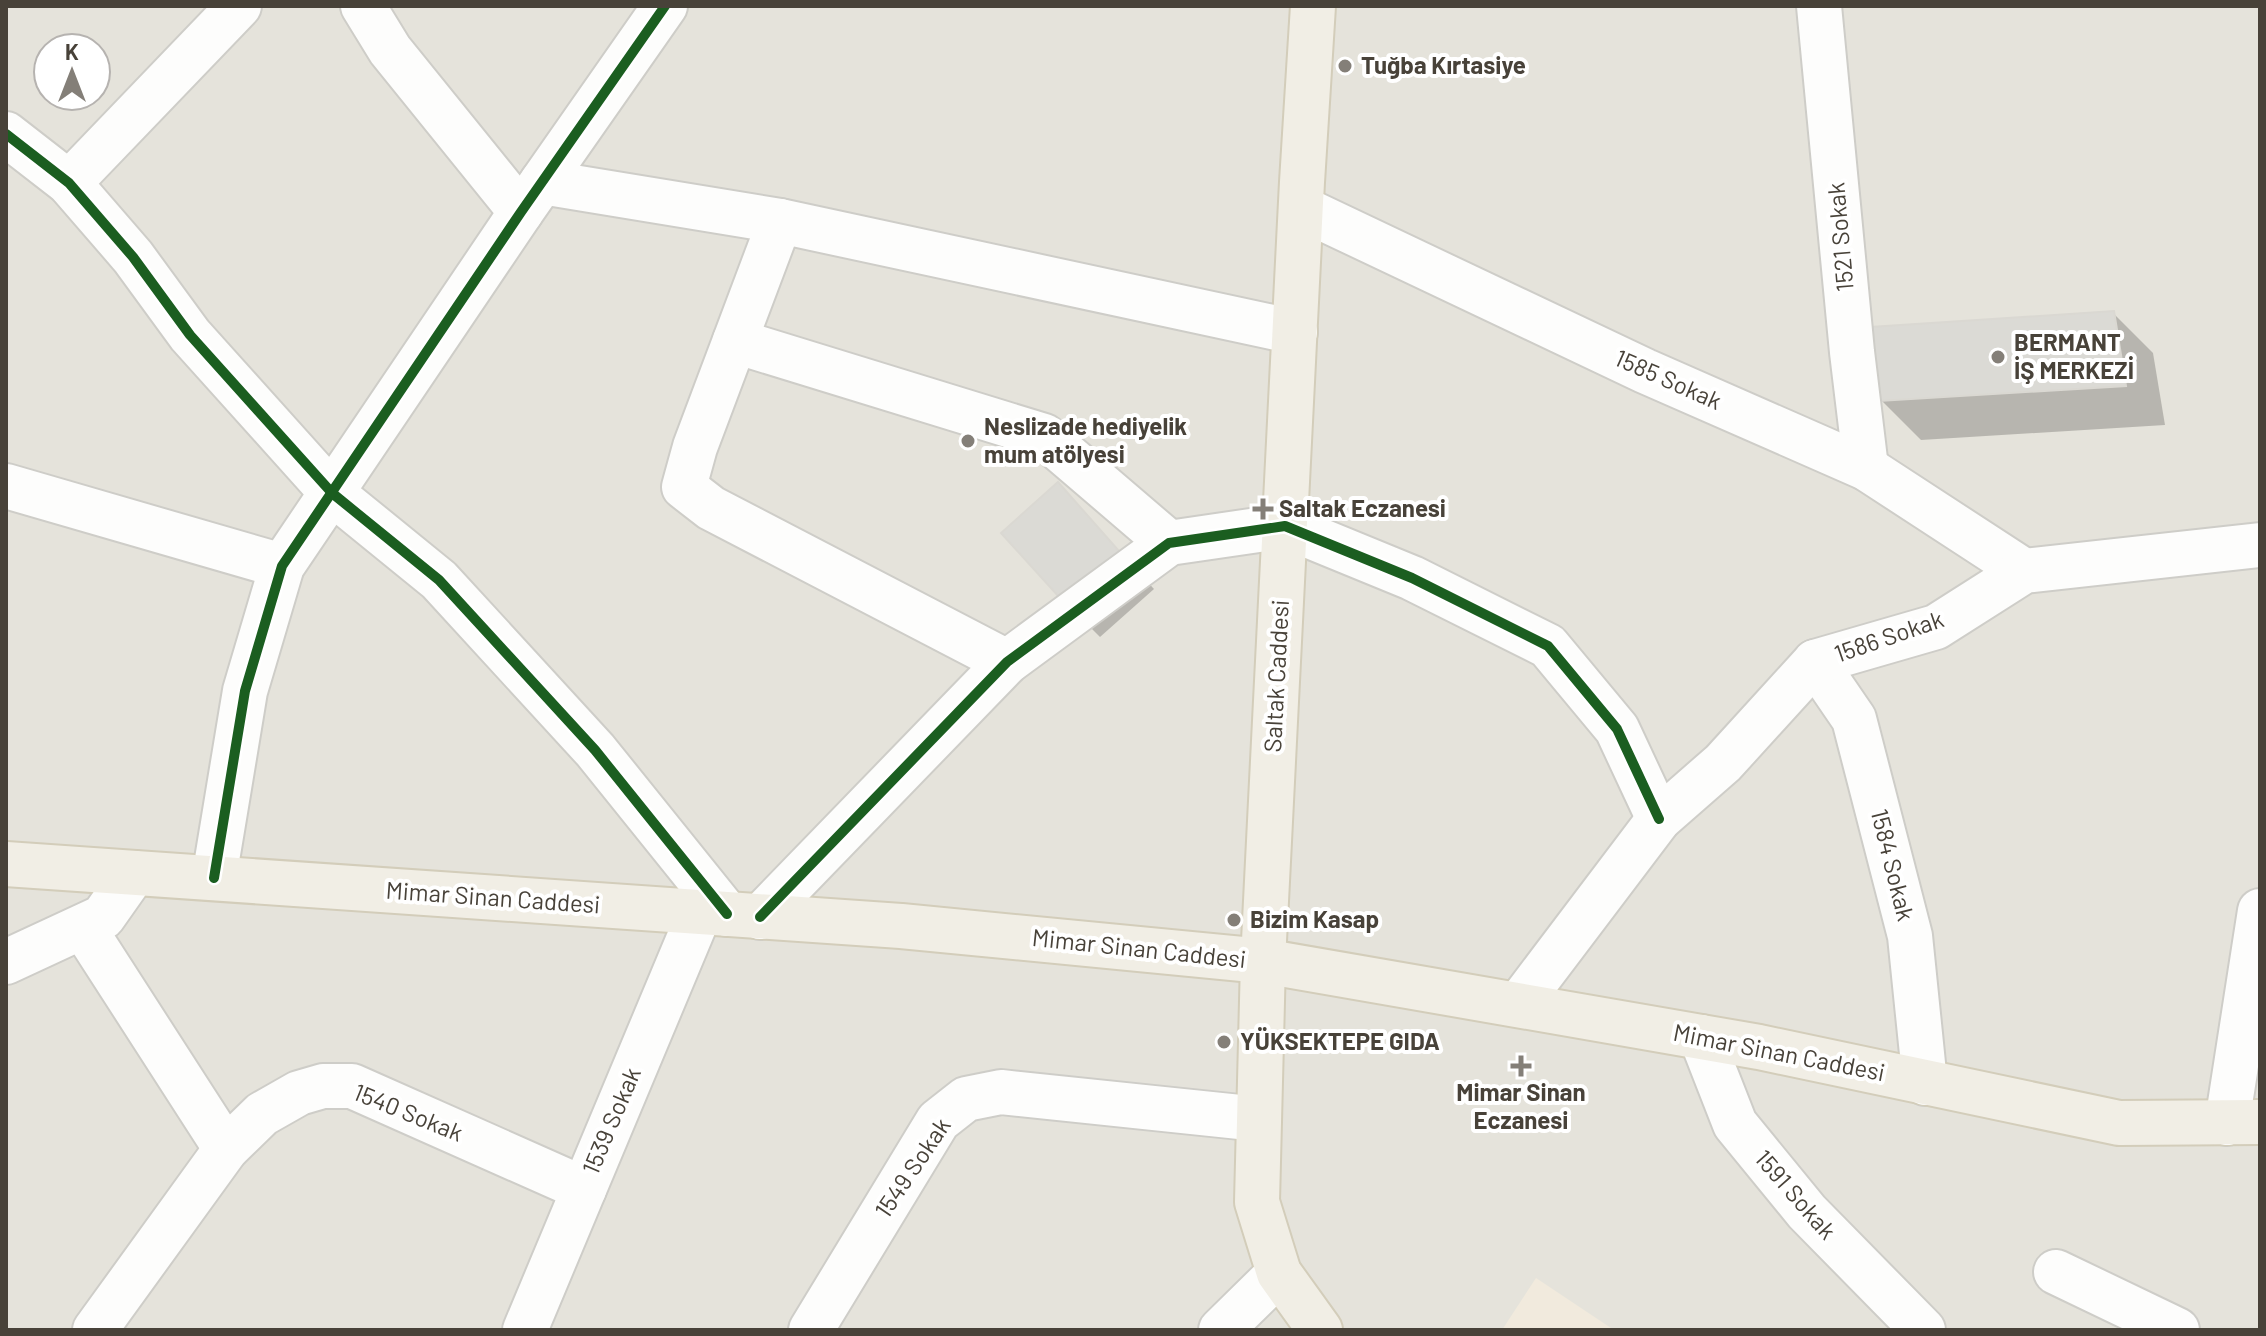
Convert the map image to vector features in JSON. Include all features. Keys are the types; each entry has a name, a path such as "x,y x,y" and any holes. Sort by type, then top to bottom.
{"main road":[{"name":"Saltak Caddesi","path":"1313,6 1263,961 1257,1202 1279,1273 1320,1330"},
{"name":"Mimar Sinan Caddesi","path":"6,864 901,926 1263,961 1701,1037 2119,1123 2243,1122"}],"street":[{"path":"69,183 239,6"},
{"path":"363,6 390,50 531,197 780,221 1295,332"},
{"path":"214,878 245,691 282,566 531,197 665,6"},
{"name":"1521 Sokak","path":"1819,6 1866,468"},
{"path":"6,134 69,183 133,257 190,335 332,493 439,580 595,750 729,914 1007,662 1169,543 1285,526 1412,578 1548,646 1617,729 1659,819"},
{"name":"1585 Sokak","path":"1301,208 1645,371 1866,468 2024,571"},
{"path":"780,221 695,447 684,487 711,508 1007,662"},
{"path":"735,341 1044,436 1169,543"},
{"path":"6,486 282,566"},
{"name":"1586 Sokak","path":"1519,1004 1659,819 1723,763 1815,662 1936,627 2024,571 2260,545"},
{"name":"1584 Sokak","path":"1815,662 1854,719 1858,733 1910,936 1925,1083"},
{"path":"6,962 103,917 134,873"},
{"path":"2243,1122 2260,911"},
{"name":"1539 Sokak","path":"525,1330 584,1189 729,914"},
{"path":"83,927 226,1149"},
{"name":"1591 Sokak","path":"1701,1037 1735,1124 1807,1212 1923,1330"},
{"name":"1540 Sokak","path":"95,1330 226,1149 262,1114 299,1093 323,1086 352,1086 584,1189"},
{"name":"1549 Sokak","path":"811,1330 938,1121 966,1099 1001,1092 1259,1119"},
{"path":"2056,1272 2177,1330"},
{"path":"1221,1330 1279,1273"}],"shaded area":[{"path":"6,6 2260,6 2260,1330 6,1330"},
{"path":"1536,1278 1614,1330 1502,1330"}],"building":[{"name":"BERMANT İŞ MERKEZİ","path":"2114,311 2126,386 1879,401 1871,327"},
{"path":"1058,482 1126,559 1070,609 1001,533"}],"cycle path":[{"path":"214,878 245,691 282,566 521,212 665,6"},
{"path":"6,134 69,183 133,257 190,335 332,493 439,580 595,750 727,914"},
{"path":"760,917 1007,662 1169,543 1285,526 1412,578 1548,646 1617,729 1659,819"}],"place":[{"name":"Tuğba Kırtasiye","path":"1345,66"},
{"name":"BERMANT İŞ MERKEZİ","path":"1998,357"},
{"name":"Neslizade hediyelik mum atölyesi","path":"968,441"},
{"name":"Saltak Eczanesi","path":"1263,509"},
{"name":"Bizim Kasap","path":"1234,920"},
{"name":"YÜKSEKTEPE GIDA","path":"1224,1042"},
{"name":"Mimar Sinan Eczanesi","path":"1521,1066"}]}
